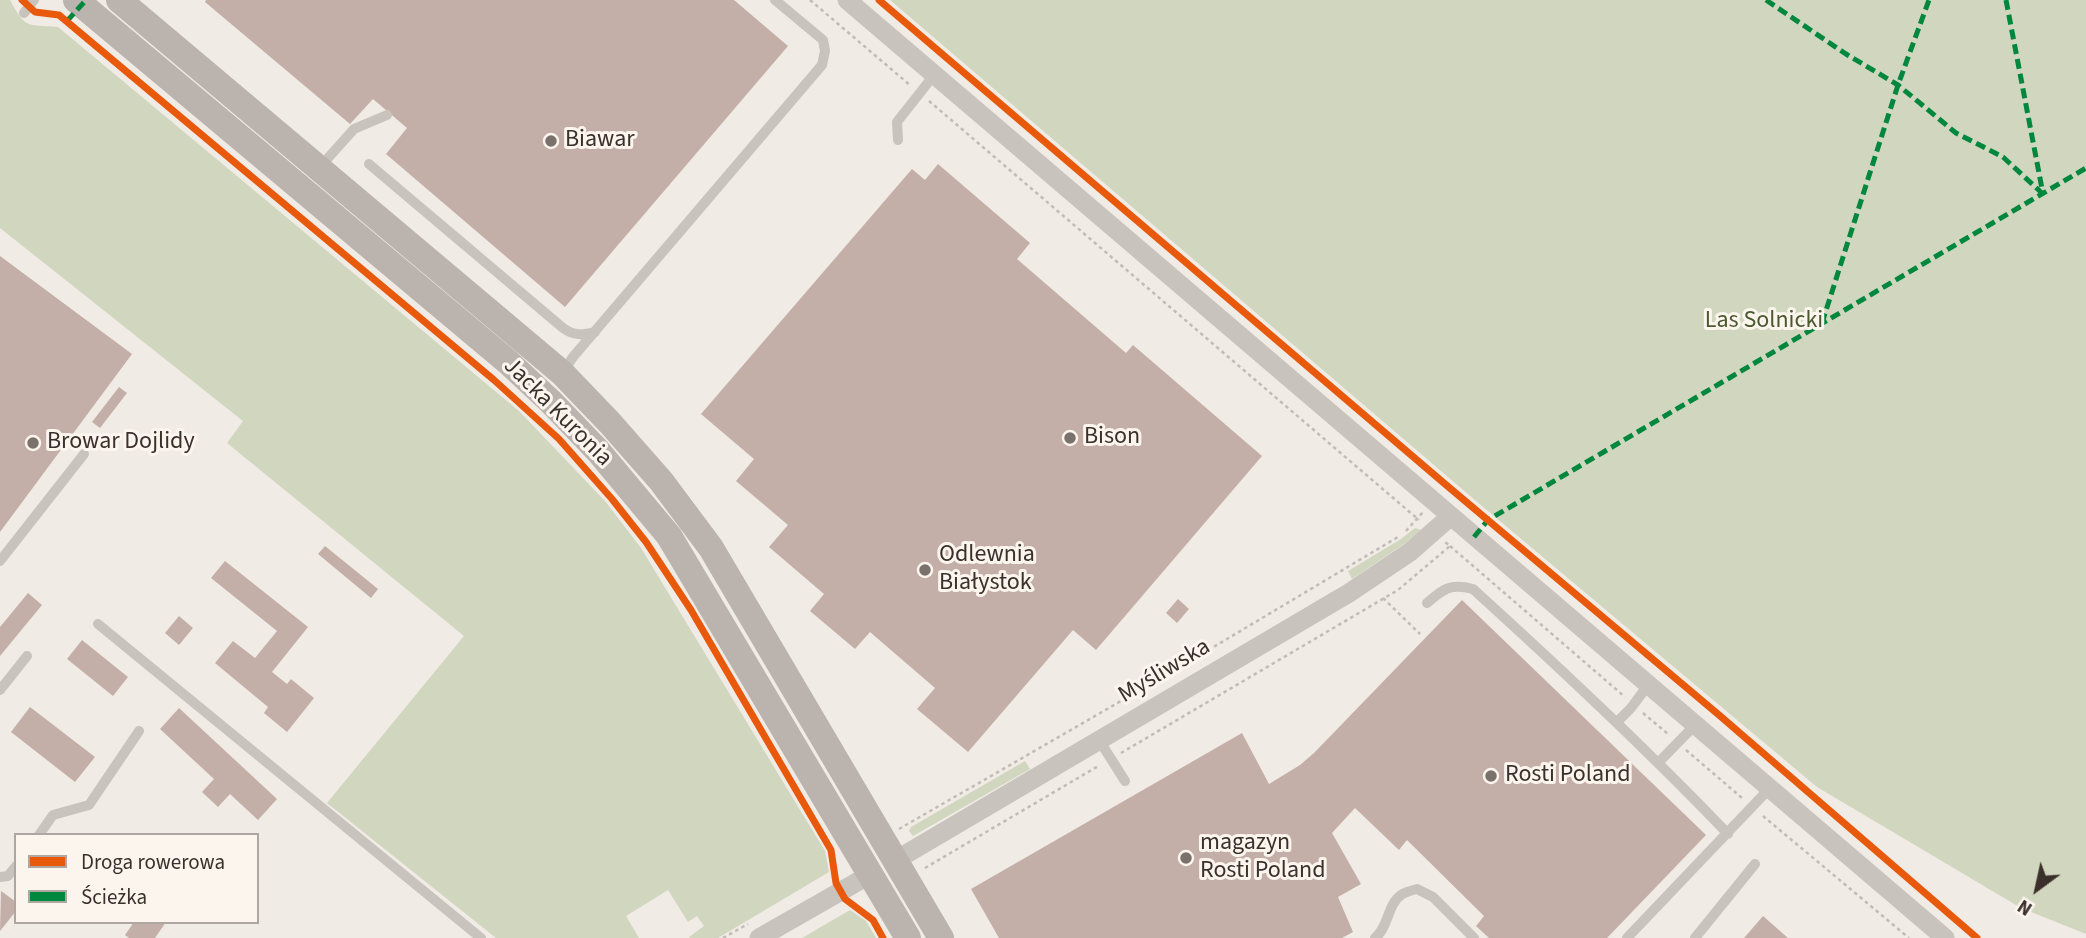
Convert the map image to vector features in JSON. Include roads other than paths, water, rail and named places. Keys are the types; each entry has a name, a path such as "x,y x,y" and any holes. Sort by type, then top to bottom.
{"main road":[{"name":"Jacka Kuronia","path":"76,0 508,362 598,451 669,536 908,938"},
{"name":"Jacka Kuronia","path":"119,0 562,373 661,481 711,548 941,938"},
{"path":"871,874 896,860"}],"street":[{"path":"847,0 1945,938"},
{"name":"Myśliwska","path":"896,860 1349,593 1410,552 1451,516"},
{"path":"759,938 871,874"}],"lane":[{"path":"24,13 34,0"},
{"path":"562,373 822,65 825,51 823,40 775,0"},
{"path":"898,139 897,122 934,75"},
{"path":"320,167 354,129 387,115"},
{"path":"369,164 563,328 570,333 582,335 596,332"},
{"path":"0,561 84,454"},
{"path":"1427,603 1447,587 1473,589 1572,678 1659,762 1728,834"},
{"path":"98,624 481,938"},
{"path":"0,690 27,656"},
{"path":"1617,722 1648,685"},
{"path":"1659,762 1695,725"},
{"path":"39,833 53,814 89,805 139,731"},
{"path":"1099,740 1125,781"},
{"path":"1627,938 1769,789"},
{"path":"1695,938 1755,864"},
{"path":"0,877 8,876 14,868"},
{"path":"1375,938 1382,933 1390,910 1400,895 1417,889 1433,897 1474,938"}],"place":[{"name":"Biawar","path":"551,141"},
{"name":"Bison","path":"1070,438"},
{"name":"Browar Dojlidy","path":"33,443"},
{"name":"Odlewnia Białystok","path":"925,570"},
{"name":"Rosti Poland","path":"1491,776"},
{"name":"magazyn Rosti Poland","path":"1186,858"}],"park label":[{"name":"Las Solnicki","path":"1764,322"}]}
